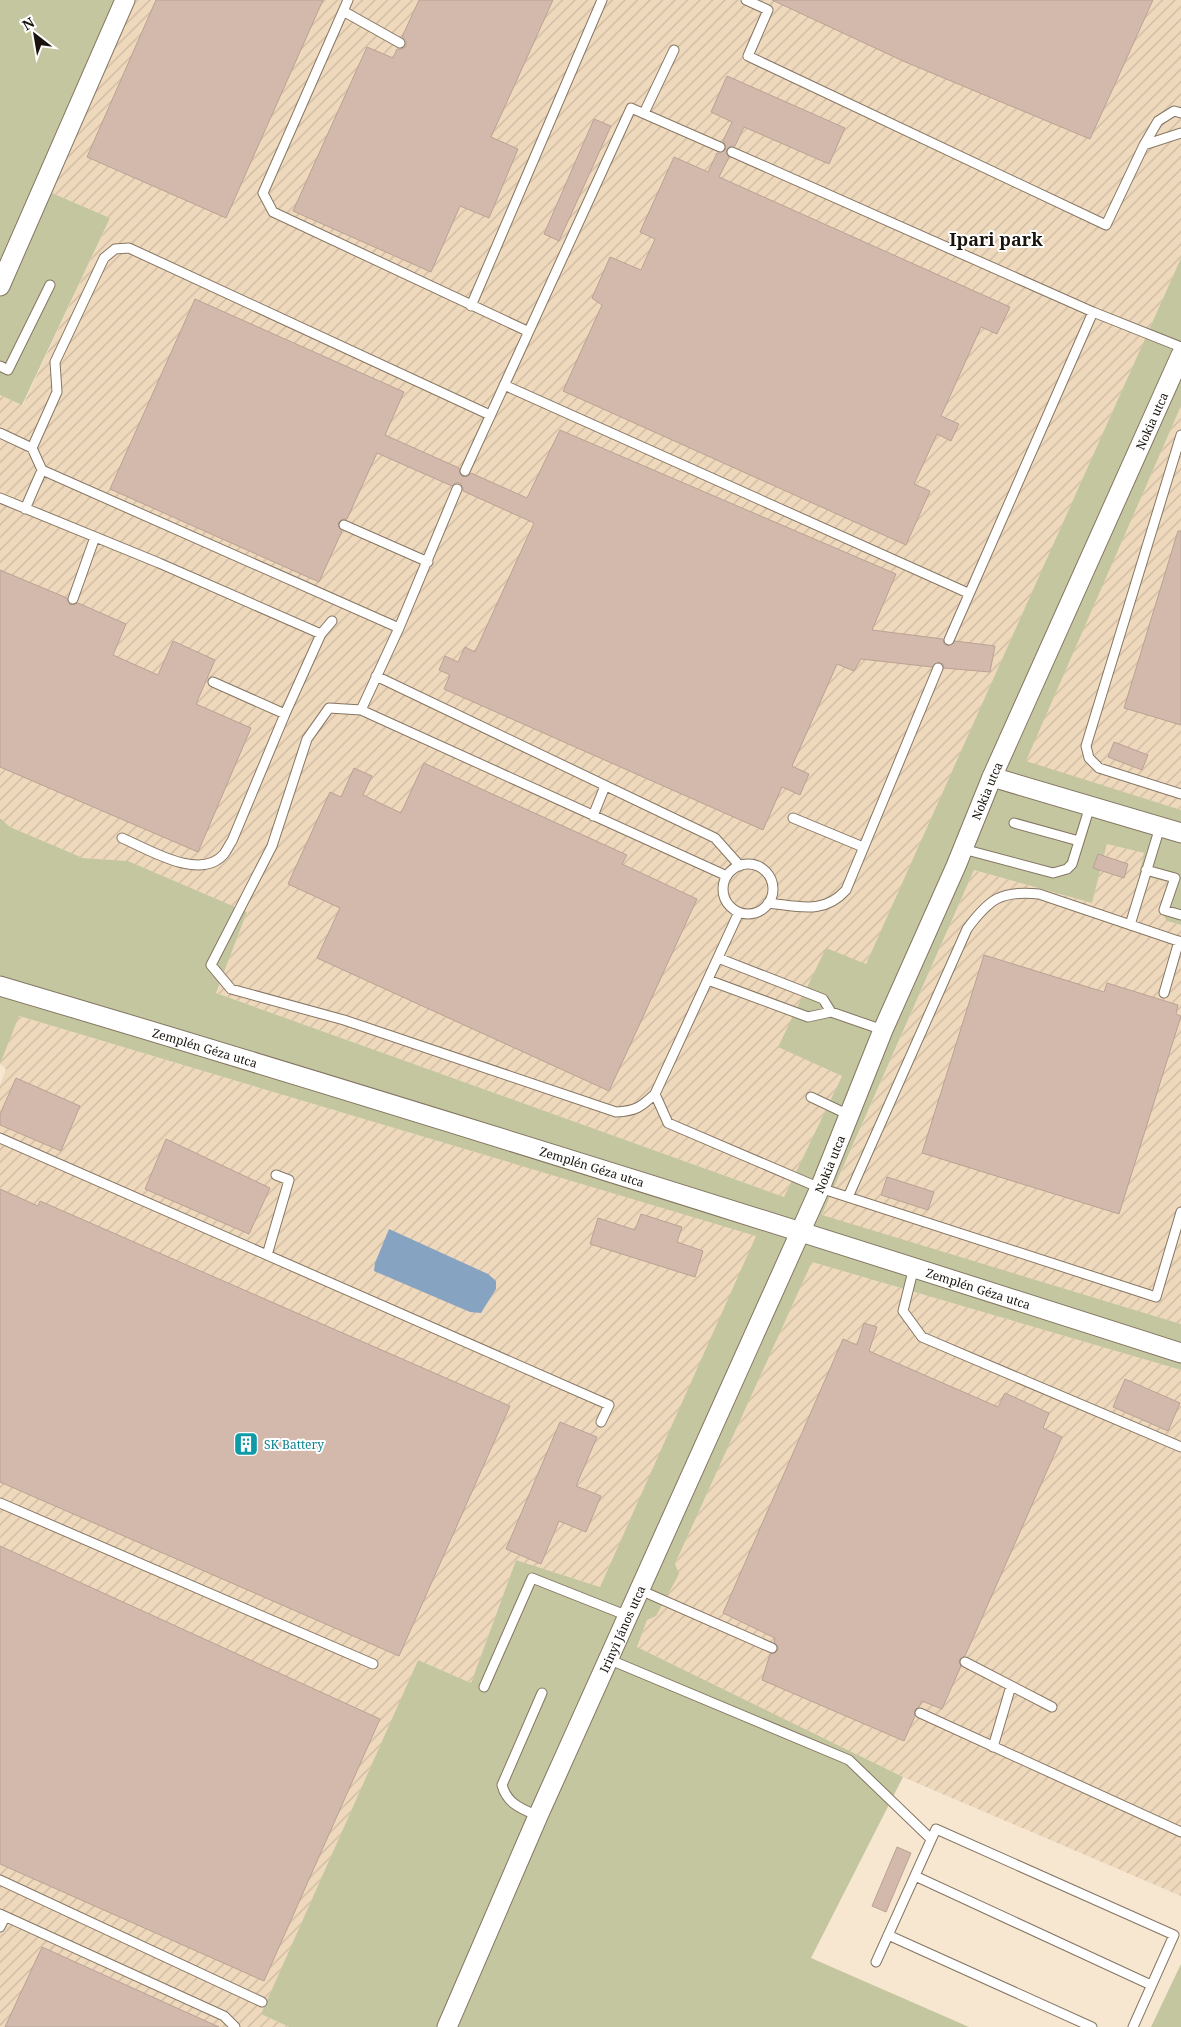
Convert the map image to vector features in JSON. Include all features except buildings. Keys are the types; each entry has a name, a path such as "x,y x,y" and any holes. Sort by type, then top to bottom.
{"street":[{"path":"0,286 125,0"},
{"name":"Nokia utca","path":"801,1231 883,1030 992,777 1181,355"},
{"path":"992,777 1181,833"},
{"name":"Zemplén Géza utca","path":"0,986 801,1231 1181,1353"},
{"name":"Irinyi János utca","path":"447,2027 538,1816 801,1231"}],"lane":[{"path":"348,0 263,193 273,212 527,331"},
{"path":"471,306 602,0"},
{"path":"746,0 768,10 748,56 1106,225 1158,121 1174,111 1181,113"},
{"path":"343,11 400,42"},
{"path":"644,113 674,50"},
{"path":"465,471 527,331 631,108 720,147"},
{"path":"1144,146 1181,133"},
{"path":"732,152 1093,312 1181,347"},
{"path":"32,448 57,392 55,362 104,258 115,249 129,248 490,415"},
{"path":"0,366 8,370 50,285"},
{"path":"949,640 1093,312"},
{"path":"504,384 968,594"},
{"path":"0,433 32,448 42,470 399,628"},
{"path":"1181,435 1086,746 1089,758 1099,768 1181,794"},
{"path":"25,509 42,470"},
{"path":"361,710 428,562 457,489"},
{"path":"0,498 321,634"},
{"path":"344,525 428,562"},
{"path":"73,599 95,538"},
{"path":"122,838 185,865 200,866 223,855 232,840 321,634 332,621"},
{"path":"768,903 818,907 833,901 846,890 938,668"},
{"path":"376,676 715,838 740,866"},
{"path":"213,682 285,714"},
{"path":"727,876 361,710 329,708 307,739 272,846 211,965 231,989 344,1020 616,1112 634,1110 642,1106 655,1094 739,912"},
{"path":"593,816 605,786"},
{"path":"963,848 1053,873 1067,869 1072,864 1090,806"},
{"path":"793,818 863,848"},
{"path":"1014,823 1079,841"},
{"path":"1130,925 1160,827"},
{"path":"755,865 768,874 773,889 768,903 756,912 747,914 732,908 723,893 727,876 732,870 740,866 755,865"},
{"path":"1146,870 1178,879 1164,910 1181,915"},
{"path":"848,1197 967,929 982,908 999,897 1019,892 1039,894 1180,942 1164,994"},
{"path":"718,958 822,999 830,1012"},
{"path":"708,980 808,1017 830,1012 883,1030"},
{"path":"655,1094 668,1123 820,1188 1156,1297 1181,1212"},
{"path":"811,1097 849,1115"},
{"path":"0,1138 609,1405 601,1422"},
{"path":"267,1255 289,1180 276,1174"},
{"path":"914,1267 902,1311 922,1338 1181,1447"},
{"path":"0,1503 373,1664"},
{"path":"484,1687 532,1578 628,1616"},
{"path":"640,1590 772,1648"},
{"path":"608,1659 849,1760 931,1839"},
{"path":"965,1662 1052,1707"},
{"path":"993,1747 1011,1686"},
{"path":"538,1816 516,1806 507,1798 502,1785 542,1693"},
{"path":"920,1713 1181,1832"},
{"path":"876,1962 936,1828 1174,1935 1133,2027"},
{"path":"915,1876 1152,1985"},
{"path":"0,1880 262,2002"},
{"path":"0,1927 2,1916 224,2016 235,2027"},
{"path":"888,1935 1092,2027"}],"shaded area":[{"path":"133,0 1181,0 1181,258 866,964 778,1046 842,1076 784,1197 216,993 247,912 128,861 83,858 10,827 0,818 0,395 23,405 110,218 52,193 90,97"},
{"path":"1181,406 1181,810 1025,762"},
{"path":"1107,844 1144,853 1169,882 1167,921 1181,925 1181,1324 822,1216 974,870 1092,903"},
{"path":"18,1016 757,1236 600,1587 516,1560 471,1683 418,1660 261,2014 289,2027 0,2027 0,1085 6,1069 0,1064"},
{"path":"812,1262 1181,1370 1181,1896 903,1777 637,1647 647,1620 678,1574 675,1564"}],"green space":[{"path":"0,0 133,0 90,97 52,193 110,218 22,405 0,395"},
{"path":"1181,258 1181,406 1026,761 1181,810 1181,925 1167,921 1159,908 1168,882 1139,875 1144,853 1107,844 1092,903 974,870 822,1215 1181,1324 1181,1370 812,1262 675,1564 679,1574 656,1616 647,1620 637,1647 903,1777 811,1958 969,2027 289,2027 261,2014 418,1660 471,1683 516,1560 600,1587 756,1236 19,1016 0,1064 0,818 10,827 83,858 128,861 247,912 216,993 784,1197 842,1076 778,1047 826,948 866,964"},
{"path":"1181,1964 1181,2027 1151,2027"}],"water":[{"path":"389,1229 488,1274 496,1281 496,1289 481,1313 470,1312 374,1271 375,1263"}],"place":[{"name":"SK Battery","path":"246,1444"}],"district":[{"name":"Ipari park","path":"996,239"}]}
